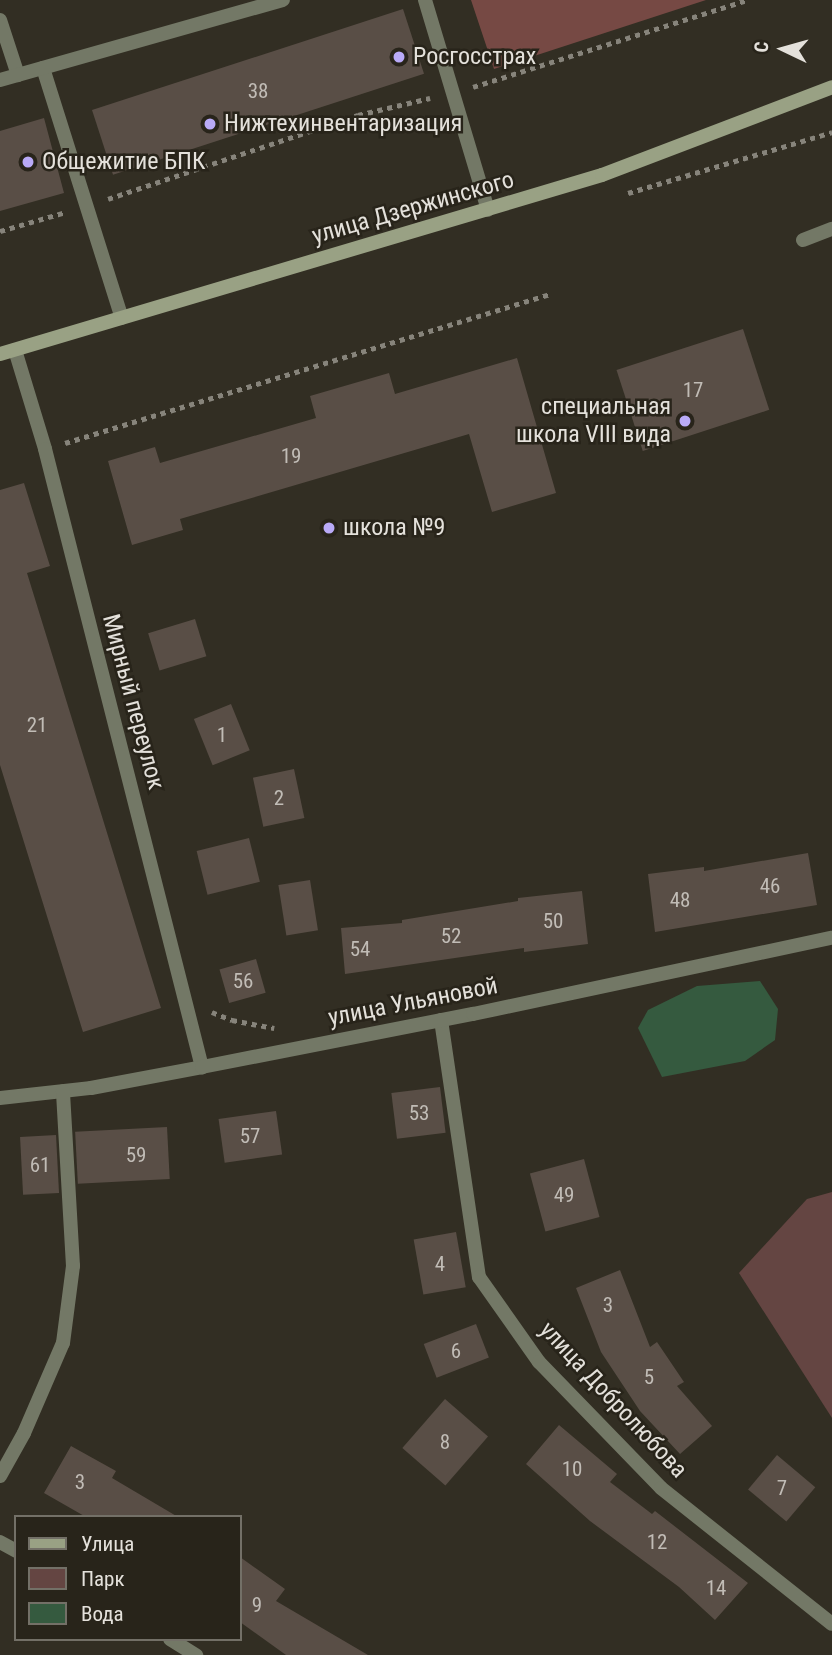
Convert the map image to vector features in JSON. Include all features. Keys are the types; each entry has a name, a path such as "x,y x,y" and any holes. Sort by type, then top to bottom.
{"main road":[{"name":"улица Дзержинского","path":"0,354 602,175 832,87"}],"street":[{"path":"0,80 283,0"},
{"path":"425,0 488,210"},
{"path":"0,20 18,75"},
{"path":"43,68 122,318"},
{"path":"803,240 832,229"},
{"name":"Мирный переулок","path":"15,350 45,449 202,1067"},
{"name":"улица Ульяновой","path":"0,1098 62,1091 202,1067 832,938"},
{"name":"улица Добролюбова","path":"441,1020 479,1277 539,1362 661,1488 832,1624"},
{"path":"0,1476 24,1433 64,1343 73,1266 62,1091"},
{"path":"173,1641 190,1653"}],"path":[{"path":"0,231 87,206 358,115 453,93 748,0"},
{"path":"45,449 550,294"},
{"path":"188,1004 232,1020 285,1030"}],"green space":[{"path":"832,1192 832,1418 739,1273 807,1199"}],"shaded area":[{"path":"471,0 706,0 494,69"}],"water":[{"path":"760,981 778,1009 775,1040 745,1061 662,1077 638,1028 648,1010 697,986"}],"building":[{"path":"403,9 424,74 113,175 92,110"},
{"name":"Общежитие БПК","path":"44,118 64,193 0,211 0,131"},
{"path":"743,329 769,410 643,451 617,370"},
{"path":"517,358 556,493 492,512 469,434 180,519 183,530 132,545 108,461 155,447 160,463 316,418 310,396 389,373 395,394"},
{"path":"24,483 50,566 27,573 161,1008 83,1032 0,765 0,490"},
{"path":"195,619 206,656 160,671 148,633"},
{"path":"231,704 250,750 213,765 194,719"},
{"path":"294,769 304,818 263,827 253,778"},
{"path":"249,838 260,882 207,895 197,851"},
{"path":"808,853 817,905 655,932 648,874 704,867 704,871"},
{"path":"310,880 318,930 286,935 278,885"},
{"path":"582,891 588,944 524,952 524,948 345,974 341,928 402,923 402,920 518,901 518,898"},
{"path":"256,959 266,993 229,1003 219,969"},
{"path":"440,1087 446,1133 397,1139 391,1093"},
{"path":"276,1111 282,1155 225,1163 219,1119"},
{"path":"167,1127 170,1179 78,1184 75,1132"},
{"path":"56,1135 59,1193 23,1195 20,1137"},
{"path":"584,1159 600,1217 545,1231 530,1173"},
{"path":"456,1232 466,1287 423,1295 414,1239"},
{"path":"620,1270 650,1347 657,1342 684,1382 677,1386 712,1426 680,1454 640,1411 601,1352 576,1288"},
{"path":"476,1324 489,1358 437,1378 424,1344"},
{"path":"445,1399 488,1436 445,1485 402,1448"},
{"path":"559,1425 617,1474 610,1482 652,1514 655,1511 748,1583 715,1620 679,1587 590,1521 526,1464"},
{"path":"71,1446 116,1471 112,1478 175,1515 82,1515 44,1493"},
{"path":"777,1455 815,1487 786,1522 748,1489"},
{"path":"242,1558 285,1589 276,1601 368,1655 286,1655 242,1623"}],"place":[{"name":"Росгосстрах","path":"399,57"},
{"name":"Нижтехинвентаризация","path":"210,124"},
{"name":"Общежитие БПК","path":"28,162"},
{"name":"специальная школа VIII вида","path":"685,421"},
{"name":"школа №9","path":"329,528"}]}
